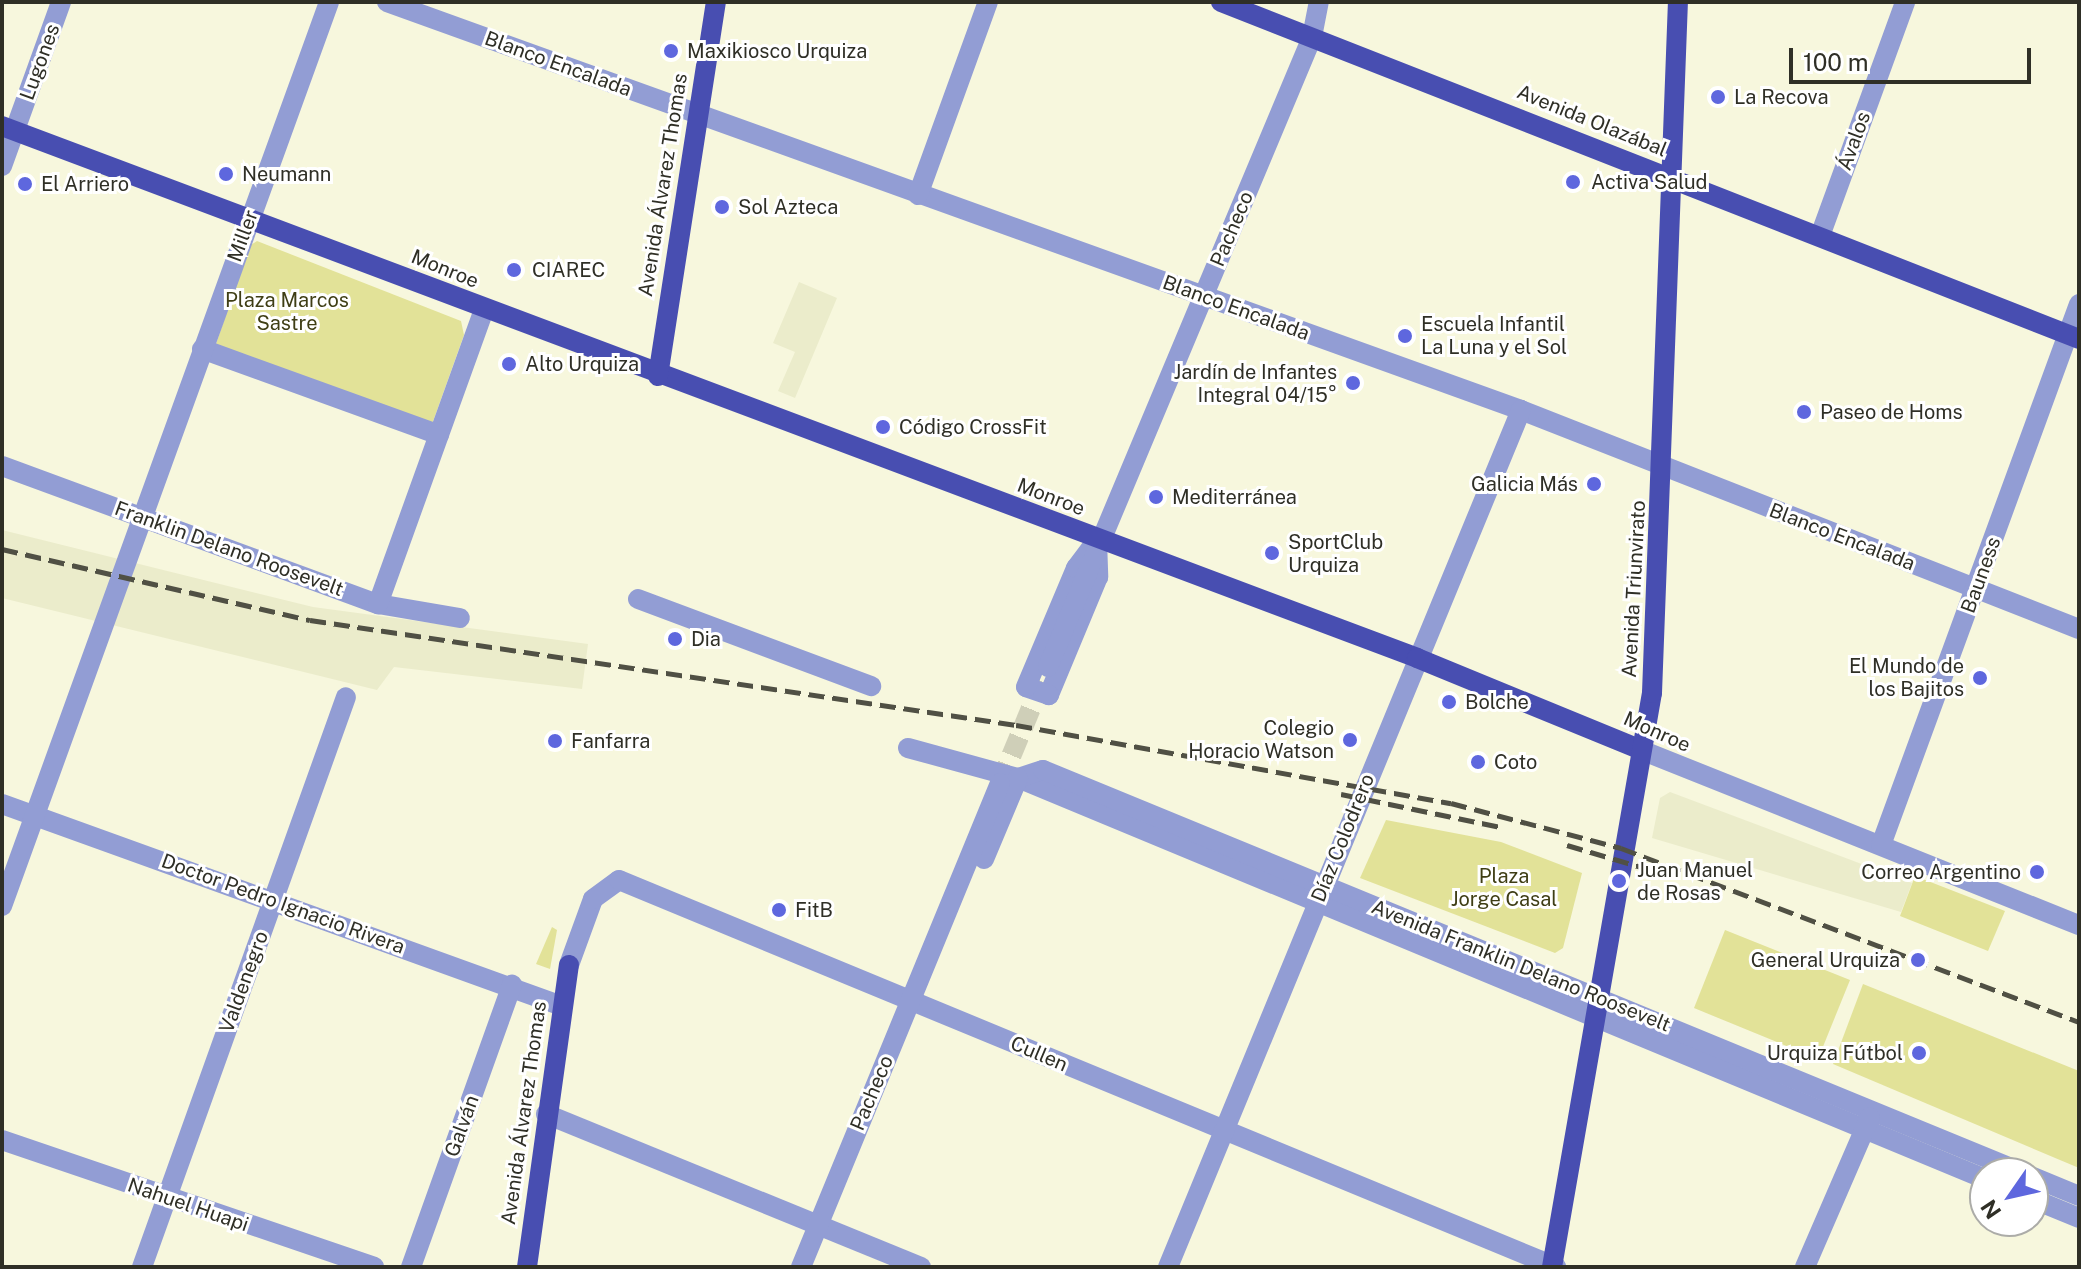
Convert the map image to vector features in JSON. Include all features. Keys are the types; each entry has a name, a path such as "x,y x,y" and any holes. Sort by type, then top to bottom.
{"main road":[{"name":"Avenida Álvarez Thomas","path":"658,376 716,2"},
{"name":"Avenida Olazábal","path":"1221,2 2073,337"},
{"name":"Avenida Triunvirato","path":"1553,1266 1595,996 1654,678 1664,469 1666,177 1678,2"},
{"name":"Monroe","path":"9,128 658,376 1417,658 1641,750"},
{"name":"Avenida Álvarez Thomas","path":"527,1267 569,965"}],"street":[{"name":"Lugones","path":"2,166 9,128 61,2"},
{"name":"Miller","path":"34,816 329,2"},
{"name":"Blanco Encalada","path":"387,2 1521,410 1664,469 2079,629"},
{"path":"918,195 988,2"},
{"name":"Pacheco","path":"1048,667 1097,540 1312,37 1319,2"},
{"name":"Ávalos","path":"1820,236 1905,2"},
{"name":"Bauness","path":"1881,845 2073,337 2079,304"},
{"path":"378,604 484,310"},
{"path":"202,349 439,435"},
{"name":"Díaz Colodrero","path":"1168,1267 1521,410"},
{"name":"Franklin Delano Roosevelt","path":"2,466 378,604 460,618"},
{"name":"Pacheco","path":"1097,540 1098,577 1049,695 1026,687 1076,568 1097,540"},
{"path":"638,599 871,686"},
{"name":"Valdenegro","path":"142,1267 346,697"},
{"name":"Avenida Franklin Delano Roosevelt","path":"908,748 1004,777 1595,996 1868,1120 1969,1171"},
{"name":"Monroe","path":"1641,750 2079,925"},
{"name":"Pacheco","path":"801,1267 946,919 945,886 1004,777"},
{"name":"Doctor Pedro Ignacio Rivera","path":"2,804 512,985 562,1006"},
{"path":"2,906 34,816"},
{"name":"Cullen","path":"569,965 593,899 619,880 1553,1266"},
{"name":"Avenida Franklin Delano Roosevelt","path":"1320,895 1592,1018 1976,1157"},
{"name":"Galván","path":"411,1267 512,985"},
{"path":"546,1114 921,1267"},
{"path":"1805,1267 1868,1120"},
{"name":"Nahuel Huapi","path":"2,1140 374,1267"},
{"path":"2049,1184 2079,1196"},
{"path":"2049,1206 2079,1218"}],"shaded area":[{"path":"799,282 837,298 795,398 778,391 795,352 773,343"},
{"path":"2,530 313,607 588,644 582,689 394,667 377,690 2,598"},
{"path":"1670,792 1912,883 1901,912 1652,838 1660,798"}],"green space":[{"name":"Plaza Marcos Sastre","path":"257,241 461,321 464,335 431,427 216,344 249,246"},
{"name":"Plaza Jorge Casal","path":"1386,820 1501,842 1582,873 1563,948 1555,953 1360,878"},
{"path":"1915,876 2005,911 1988,951 1900,916"},
{"path":"552,927 557,930 550,969 536,964"},
{"name":"Urquiza Fútbol","path":"1725,930 1850,980 1818,1059 1694,1008"},
{"name":"Urquiza Fútbol","path":"1863,984 2079,1071 2079,1168 1833,1064"}],"tunnel":[{"path":"1000,783 1048,667"}],"railway":[{"path":"2,549 310,620 1016,725 1451,803 1621,848 2079,1022"},
{"path":"1341,794 1501,827"},
{"path":"1567,845 1655,871"}],"place":[{"name":"Maxikiosco Urquiza","path":"671,51"},
{"name":"La Recova","path":"1718,97"},
{"name":"Neumann","path":"226,174"},
{"name":"Activa Salud","path":"1573,182"},
{"name":"El Arriero","path":"25,184"},
{"name":"Sol Azteca","path":"722,207"},
{"name":"CIAREC","path":"514,270"},
{"name":"Escuela Infantil La Luna y el Sol","path":"1405,336"},
{"name":"Alto Urquiza","path":"509,364"},
{"name":"Jardín de Infantes Integral 04/15°","path":"1353,383"},
{"name":"Paseo de Homs","path":"1804,412"},
{"name":"Código CrossFit","path":"883,427"},
{"name":"Galicia Más","path":"1594,484"},
{"name":"Mediterránea","path":"1156,497"},
{"name":"SportClub Urquiza","path":"1272,553"},
{"name":"Dia","path":"675,639"},
{"name":"El Mundo de los Bajitos","path":"1980,678"},
{"name":"Bolche","path":"1449,702"},
{"name":"Colegio Horacio Watson","path":"1350,740"},
{"name":"Fanfarra","path":"555,741"},
{"name":"Coto","path":"1478,762"},
{"name":"Correo Argentino","path":"2037,872"},
{"name":"Juan Manuel de Rosas","path":"1619,881"},
{"name":"FitB","path":"779,910"},
{"name":"General Urquiza","path":"1918,960"},
{"name":"Urquiza Fútbol","path":"1919,1053"}]}
